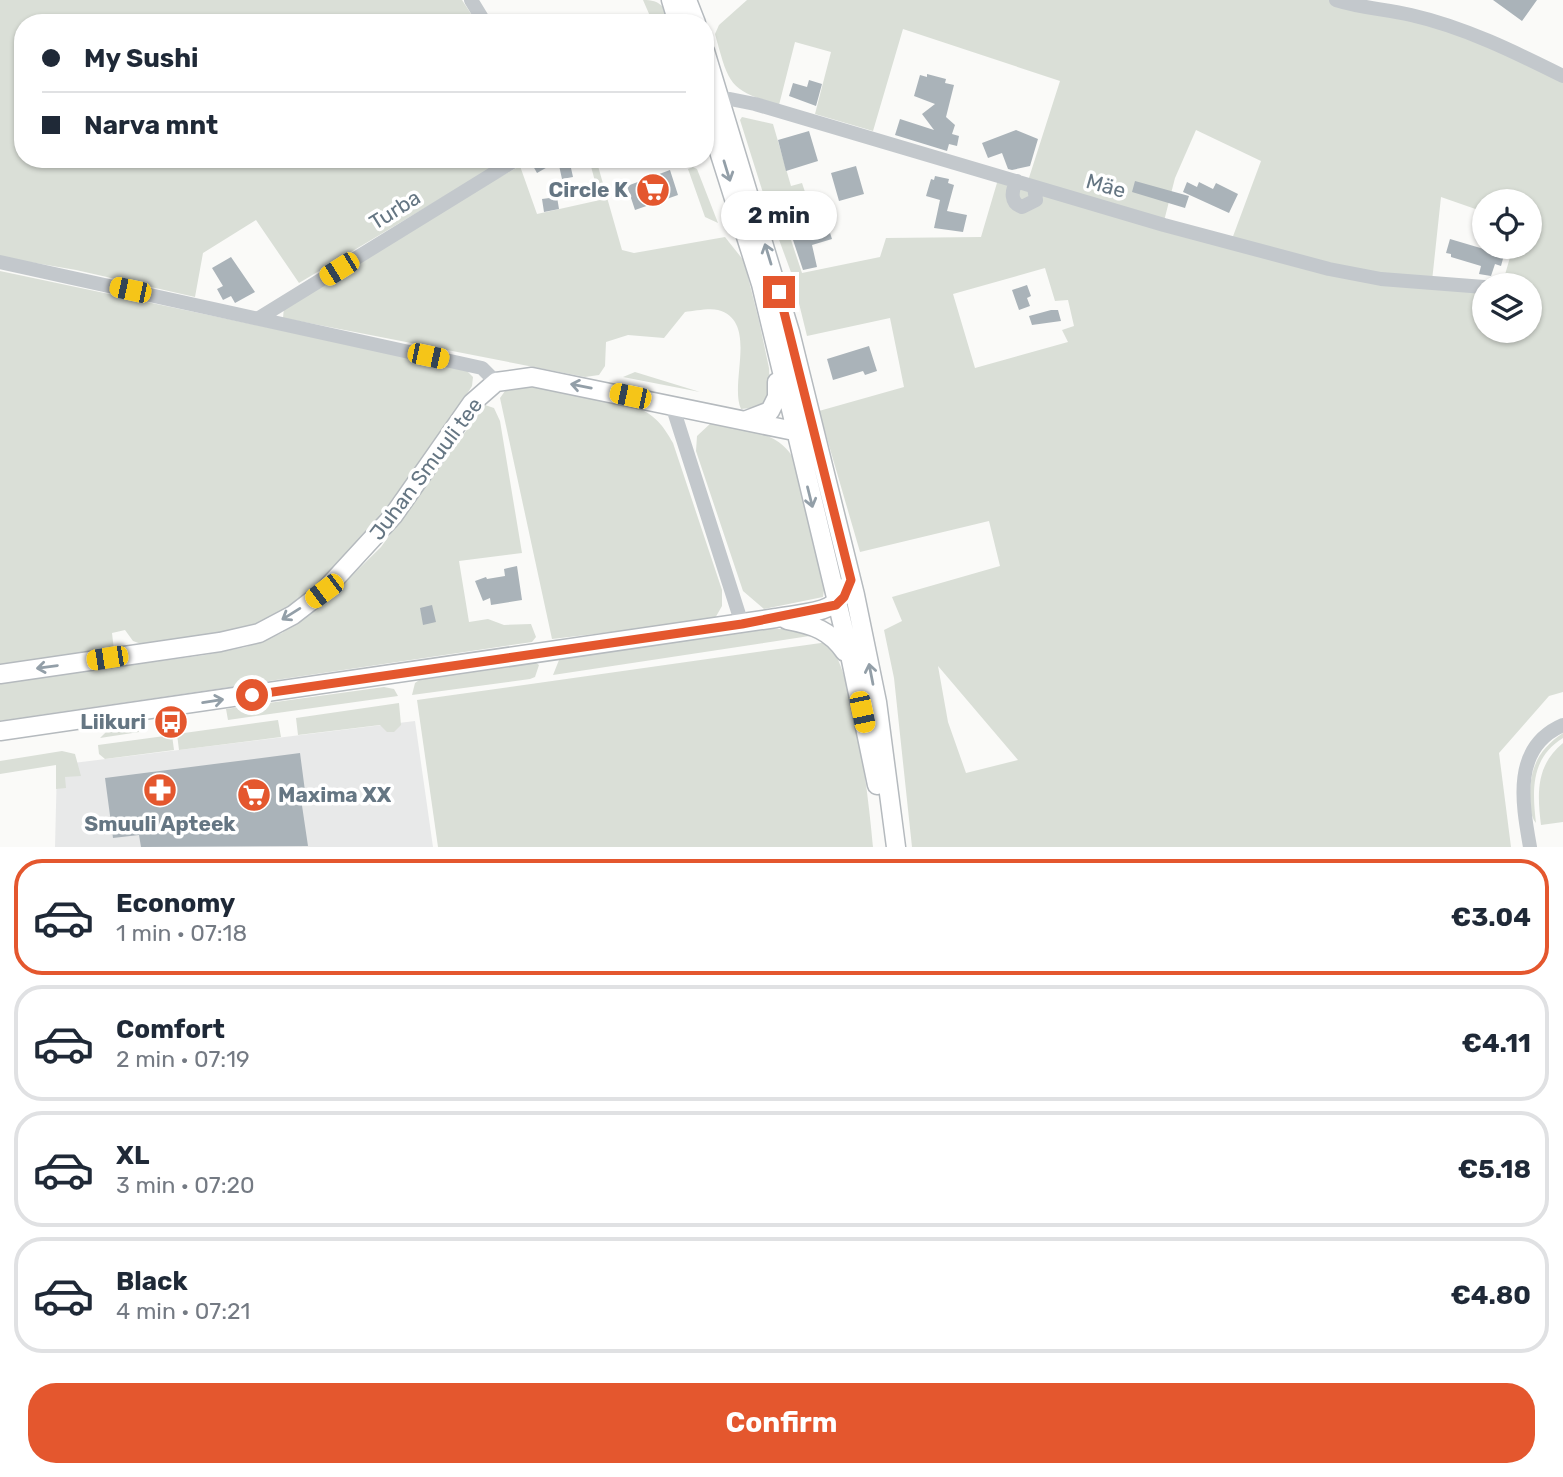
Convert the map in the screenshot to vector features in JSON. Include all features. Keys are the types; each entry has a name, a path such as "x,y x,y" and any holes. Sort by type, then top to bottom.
{"main road":[{"path":"714,114 790,332 851,580 877,702 896,847"},
{"path":"714,116 754,260 851,660 878,789 886,847"},
{"path":"744,421 766,415 774,405 778,388 775,347"},
{"name":"Juhan Smuuli tee","path":"0,674 220,642 258,633 293,615 324,591 360,555 393,516 472,402 496,382 533,377 794,430"},
{"path":"794,430 813,446 822,462"},
{"path":"0,731 776,618 836,605 844,597 851,580"},
{"path":"776,618 826,631 851,660"}],"street":[{"path":"1336,0 1359,8 1411,15 1482,38 1563,76"},
{"name":"Mäe","path":"714,104 730,99 778,110 1034,187 1329,269 1381,279 1472,286"},
{"name":"Turba","path":"259,318 502,168"},
{"path":"1017,181 1012,195 1014,201 1022,207 1029,206 1036,200 1034,187"},
{"path":"0,262 482,368 496,382"},
{"path":"672,405 742,624"},
{"path":"1530,847 1522,790 1525,767 1531,751 1542,739 1563,725"}],"shaded area":[{"path":"0,0 462,0 471,14 14,14 14,168 492,168 299,283 256,220 203,253 195,297 76,270 0,257"},
{"path":"643,0 654,1 666,14 649,14"},
{"path":"747,0 1336,0 1411,15 1563,76 1563,692 1549,696 1499,753 1511,847 912,847 894,678 884,630 902,621 892,597 1000,566 989,521 860,552 819,411 904,387 890,318 807,336 792,275 774,226 784,219 802,273 880,257 886,238 981,237 999,176 1027,184 1060,81 903,29 873,131 815,114 831,52 795,42 779,105 749,95 733,83 715,34 719,25","holes":["1196,130 1261,161 1232,239 1164,221 1175,178","1472,189 1542,189 1542,259 1510,259 1505,273 1542,273 1542,343 1472,343 1472,286 1432,281 1441,197 1472,208","1045,268 1055,301 1068,300 1074,326 1062,330 1068,342 975,368 953,294","938,666 1018,760 966,773 948,722"]},
{"path":"742,117 773,124 791,186 802,183 810,207 776,217 770,215 740,120"},
{"path":"516,168 521,168 537,214 600,200 591,168 599,168 622,250 634,253 725,237 744,261 769,368 770,392 763,407 741,409 738,398 740,339 737,326 730,316 718,310 685,312 664,338 628,335 606,342 605,366 599,375 585,377 283,318 284,307 467,195"},
{"path":"688,169 697,169 718,223 705,217"},
{"path":"0,271 465,369 473,377 472,386 408,483 382,517 326,578 296,602 265,620 221,633 144,645 133,641 125,630 112,633 114,650 0,666"},
{"path":"635,372 700,392 623,377"},
{"path":"537,385 636,407 648,413 662,426 673,443 722,590 722,606 714,620 552,639 500,398 505,391"},
{"path":"485,405 494,408 500,421 522,553 459,561 469,622 488,619 504,625 531,624 536,637 532,642 0,721 0,682 205,655 246,647 282,633 325,602 381,547"},
{"path":"712,422 767,436 785,447 792,456 825,584 823,597 764,609 743,591 696,451 697,436"},
{"path":"769,629 801,629 816,635 553,675 559,660 568,657"},
{"path":"828,642 838,658 853,710 873,847 438,847 417,700"},
{"path":"535,662 539,665 535,677 530,679 412,695 415,683 425,676"},
{"path":"384,687 394,689 398,696 228,720 226,709"},
{"path":"399,703 401,725 394,732 387,732 380,725 298,735 296,718"},
{"path":"278,720 281,737 179,750 177,734"},
{"path":"415,721 433,847 55,847 57,765"},
{"path":"137,722 139,732 100,738 112,726"},
{"path":"1563,733 1563,738 1545,755 1536,775 1536,823 1531,814 1530,803 1534,768 1542,752"},
{"path":"172,735 174,750 105,759 99,754 98,745"},
{"path":"1563,743 1563,822 1541,825 1540,780 1548,761"},
{"path":"62,751 75,754 81,776 65,777 66,788 56,789 56,765 0,774 0,761"}],"building":[{"path":"1493,0 1537,0 1522,21"},
{"path":"927,74 946,79 945,83 954,85 946,117 955,125 952,134 959,136 957,146 949,144 947,151 895,135 900,119 934,130 922,114 935,104 914,96 920,75 927,77"},
{"path":"809,80 822,84 816,106 789,96 793,83 807,87"},
{"path":"1016,130 1038,139 1030,166 1012,170 1008,169 1002,153 988,158 982,143"},
{"path":"809,131 818,161 786,171 778,140"},
{"path":"856,166 864,194 839,201 831,173"},
{"path":"560,168 571,168 573,177 562,179"},
{"name":"Circle K","path":"670,170 678,195 635,210 627,186"},
{"path":"935,176 949,179 948,183 954,185 947,211 967,215 963,232 934,228 940,200 926,196 931,179 934,180"},
{"path":"1135,181 1189,196 1185,208 1132,192"},
{"path":"1187,182 1197,187 1199,182 1213,189 1216,183 1238,194 1229,213 1183,192"},
{"path":"557,197 559,209 544,212 542,199"},
{"path":"823,211 832,239 812,245 817,267 803,270 787,222"},
{"path":"1450,239 1472,246 1472,259 1503,259 1501,266 1495,264 1492,273 1479,273 1481,266 1446,253"},
{"path":"231,257 255,292 235,303 231,296 223,300 217,289 223,286 212,268"},
{"path":"1027,285 1031,296 1027,298 1030,306 1019,310 1012,290"},
{"path":"1058,310 1061,321 1032,325 1029,316"},
{"path":"869,346 877,371 865,375 863,371 833,380 827,359"},
{"path":"517,566 522,600 491,605 490,598 483,601 475,581 486,577 505,576 504,569"},
{"path":"432,605 436,622 423,625 420,608"},
{"path":"300,753 305,791 300,792 308,846 141,847 139,835 113,838 105,778"}],"place":[{"name":"Circle K","path":"653,190"},
{"name":"Liikuri","path":"171,722"},
{"name":"Smuuli Apteek","path":"160,790"},
{"name":"Maxima XX","path":"254,795"}],"route":[{"path":"252,695 742,624 836,605 844,597 851,580 779,292"}]}
